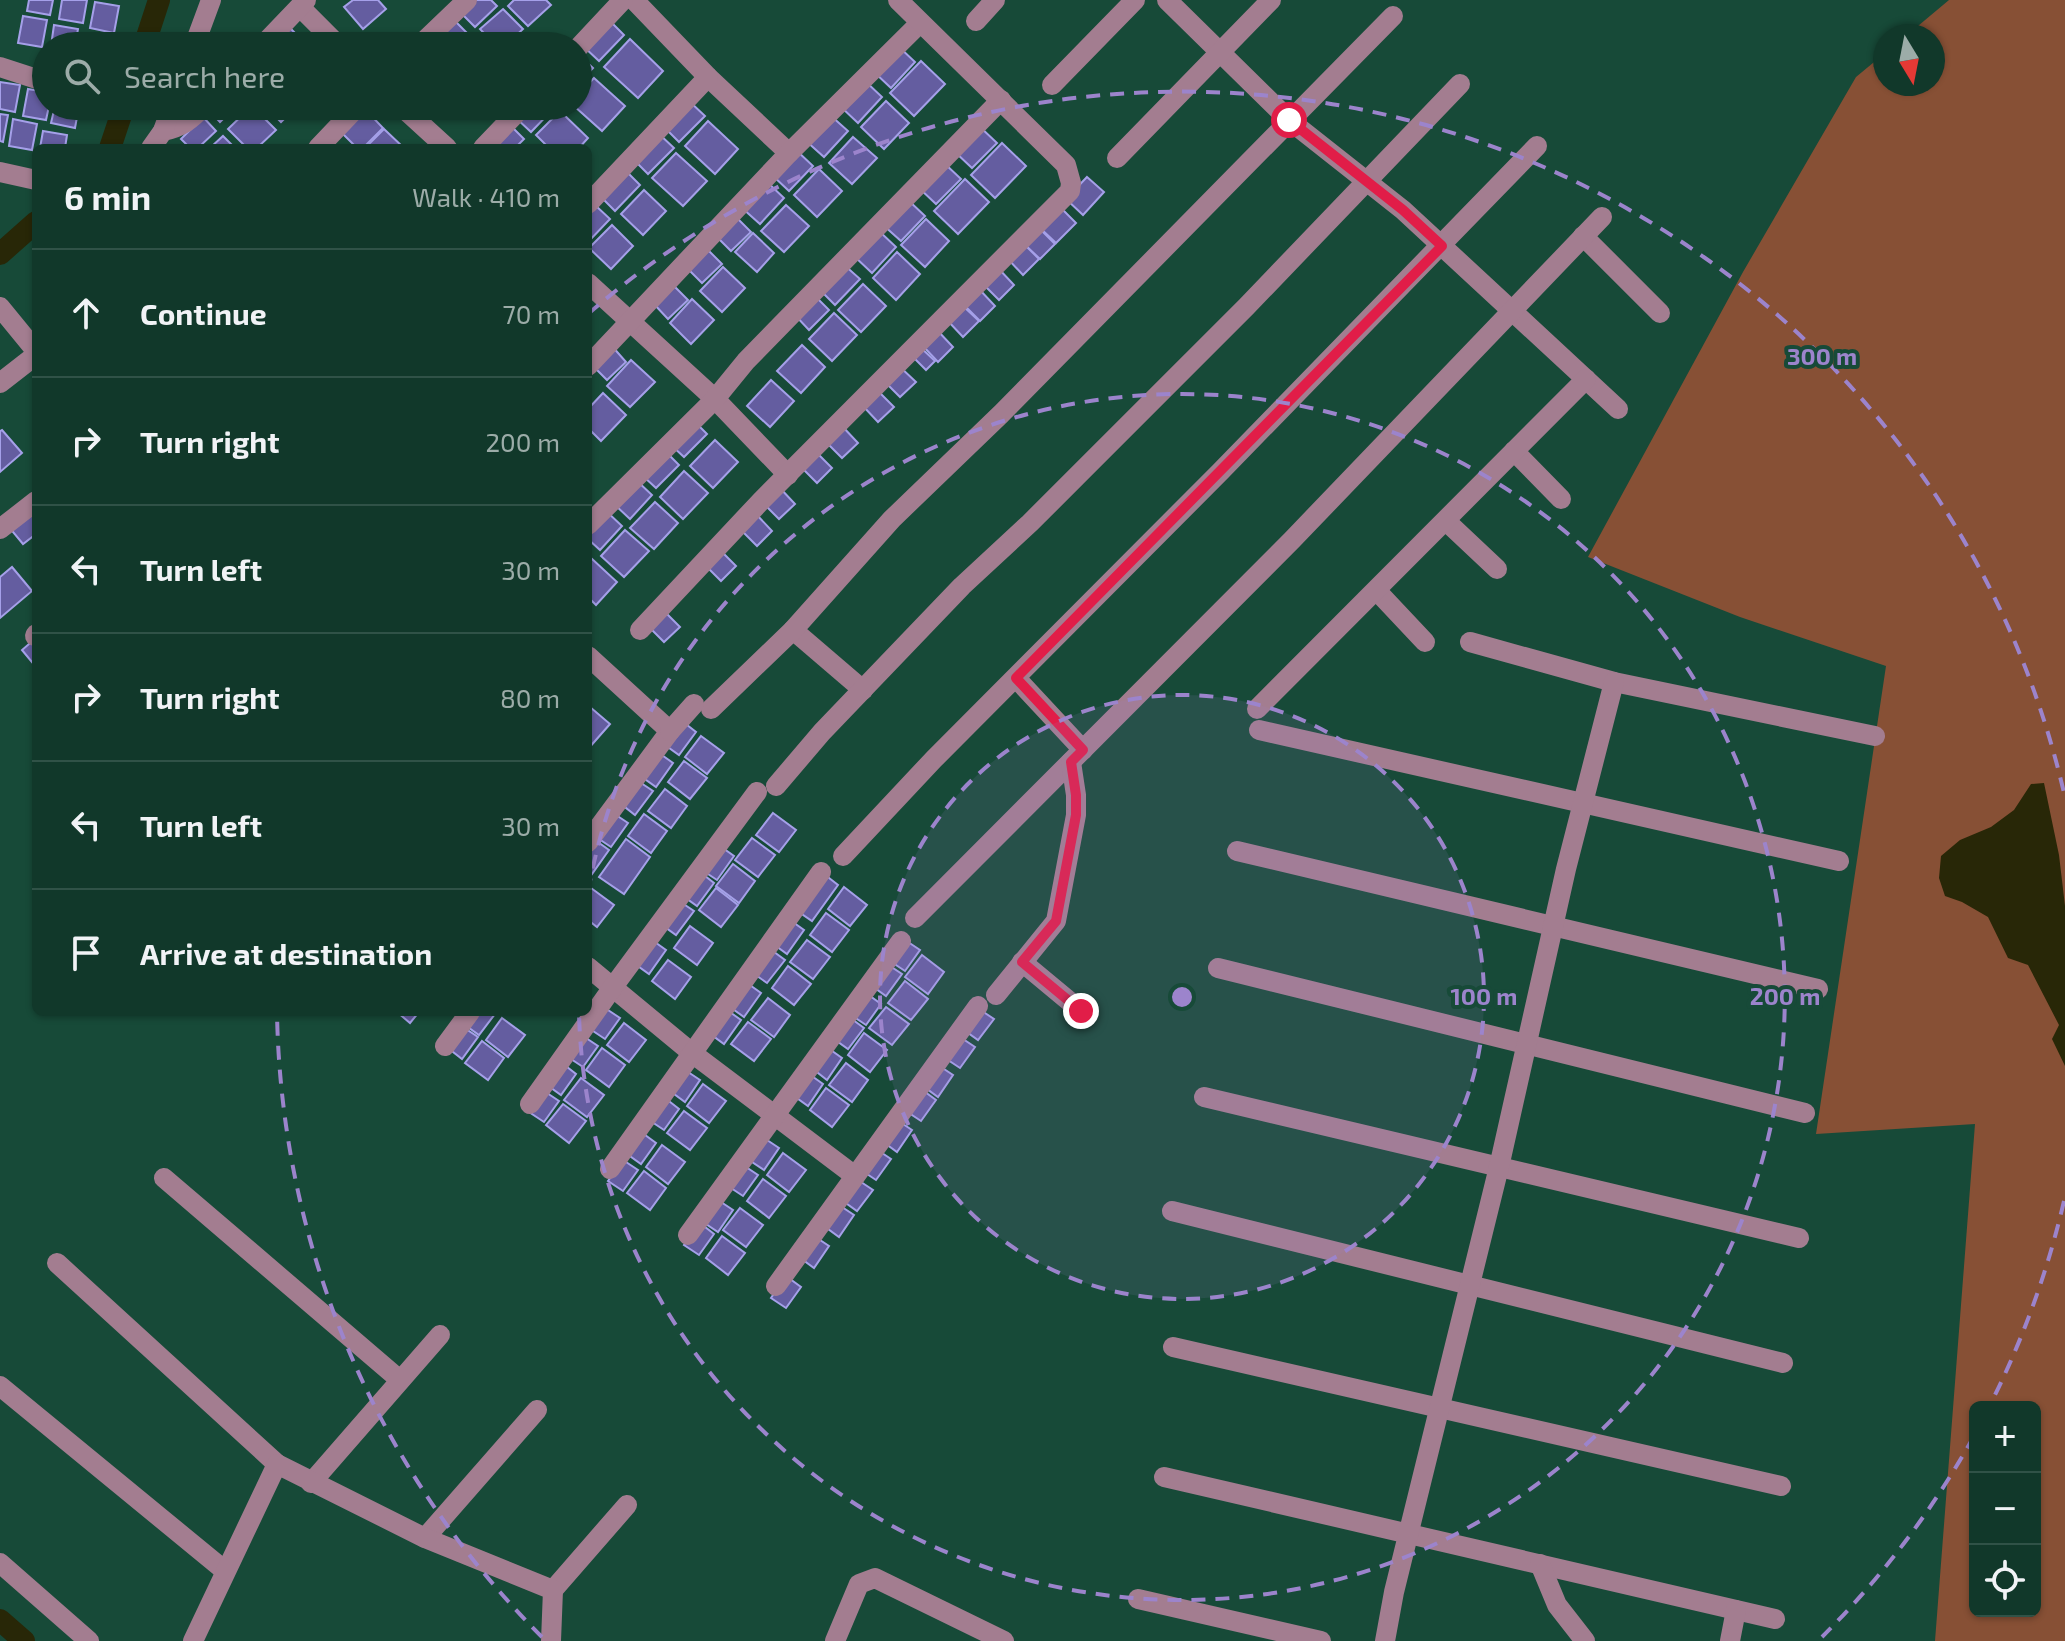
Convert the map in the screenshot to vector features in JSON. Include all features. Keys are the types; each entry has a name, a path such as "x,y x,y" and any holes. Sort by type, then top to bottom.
{"street":[{"path":"199,32 211,0"},
{"path":"434,32 467,0"},
{"path":"592,33 623,0"},
{"path":"634,0 708,77 789,153"},
{"path":"640,630 788,475 1070,191 1066,165 898,0"},
{"path":"976,21 995,0"},
{"path":"1052,85 1135,0"},
{"path":"1167,0 1289,120 1403,210 1618,409"},
{"path":"1117,158 1271,0"},
{"path":"276,32 303,4 327,32"},
{"path":"592,835 670,731 793,630 892,519 1001,414 1393,16"},
{"path":"592,362 789,153 920,23"},
{"path":"0,67 32,77"},
{"path":"592,200 708,77"},
{"path":"530,1104 613,987 767,789 962,586 1030,523 1213,340 1460,84"},
{"path":"592,521 715,399 746,361 1001,100"},
{"path":"154,144 167,120"},
{"path":"163,131 191,120"},
{"path":"322,144 345,120"},
{"path":"416,120 443,144"},
{"path":"487,144 510,120"},
{"path":"843,856 934,759 1442,246 1537,146"},
{"path":"0,172 32,179"},
{"path":"915,918 1283,549 1602,217"},
{"path":"1583,236 1660,313"},
{"path":"592,287 629,324 715,399 788,475"},
{"path":"0,307 32,348"},
{"path":"0,383 32,356"},
{"path":"1257,709 1586,379"},
{"path":"1514,451 1561,499"},
{"path":"0,529 32,504"},
{"path":"1446,521 1497,569"},
{"path":"1377,591 1425,642"},
{"path":"793,630 863,690"},
{"path":"1470,642 1614,682 1875,736"},
{"path":"592,660 670,731"},
{"path":"776,1286 987,1001 1056,921 1076,815 1077,756 1016,678"},
{"path":"1385,1641 1408,1534 1499,1167 1553,926 1614,682"},
{"path":"1259,730 1839,861"},
{"path":"1237,851 1818,989"},
{"path":"610,1169 821,872"},
{"path":"688,1235 901,941"},
{"path":"1022,962 1081,1011"},
{"path":"1218,968 1805,1113"},
{"path":"592,970 692,1053 855,1176"},
{"path":"445,1046 466,1016"},
{"path":"1204,1097 1799,1238"},
{"path":"164,1178 400,1380"},
{"path":"1172,1211 1783,1363"},
{"path":"57,1263 277,1464 425,1538 553,1590"},
{"path":"311,1483 440,1335"},
{"path":"1173,1347 1781,1486"},
{"path":"0,1386 224,1570"},
{"path":"425,1538 537,1410"},
{"path":"193,1641 224,1570 277,1464"},
{"path":"1164,1477 1775,1619"},
{"path":"551,1641 553,1590 627,1505"},
{"path":"0,1563 89,1641"},
{"path":"1540,1564 1557,1605 1585,1641"},
{"path":"835,1641 859,1584 875,1578 1004,1641"},
{"path":"1138,1599 1321,1641"},
{"path":"1730,1641 1736,1610"}],"shaded area":[{"path":"1949,0 2065,0 2065,1641 1935,1641 1975,1124 1816,1134 1886,666 1740,617 1588,557 1743,272 1856,77 1873,63 1873,96 1945,96 1945,24 1920,24"},
{"path":"2044,783 2059,855 2065,906 2065,1066 2052,1039 2059,1025 2028,965 2008,958 1988,917 1945,896 1939,878 1941,856 1960,840 1991,827 2014,810 2031,784"}],"building":[{"path":"29,0 53,0 50,15 27,11"},
{"path":"62,0 87,0 83,23 59,19"},
{"path":"353,0 378,0 386,9 363,29 344,7"},
{"path":"476,0 491,0 497,6 475,27 462,14"},
{"path":"514,0 546,0 551,5 528,26 508,6"},
{"path":"95,2 119,6 114,32 90,28"},
{"path":"503,9 523,29 520,32 483,32 480,29"},
{"path":"23,16 47,20 45,32 32,32 32,45 18,43"},
{"path":"453,19 466,32 440,32"},
{"path":"609,20 624,35 599,61 592,54 592,37"},
{"path":"54,25 78,29 77,32 53,32"},
{"path":"630,39 663,71 638,98 604,67"},
{"path":"898,46 915,62 891,88 874,72"},
{"path":"921,61 945,84 914,116 890,93"},
{"path":"594,78 625,106 602,131 590,120"},
{"path":"865,81 882,97 858,123 841,107"},
{"path":"0,82 20,85 15,112 0,109"},
{"path":"28,89 32,90 32,118 23,116"},
{"path":"689,101 705,116 679,142 664,127"},
{"path":"886,101 909,123 884,149 861,127"},
{"path":"0,114 8,115 3,142 0,141"},
{"path":"830,115 848,131 824,157 806,141"},
{"path":"13,119 37,124 32,150 9,146"},
{"path":"52,120 76,120 75,128 51,123"},
{"path":"200,120 206,120 216,131 202,144 186,144 181,139"},
{"path":"237,120 266,120 276,130 261,144 243,144 228,129"},
{"path":"346,120 375,120 383,128 367,144 353,144 337,128"},
{"path":"518,120 543,120 531,132"},
{"path":"551,120 569,120 588,138 583,144 545,144 536,135"},
{"path":"708,121 738,149 715,174 685,146"},
{"path":"509,124 524,139 519,144 490,144"},
{"path":"979,126 997,143 972,168 955,152"},
{"path":"384,129 400,144 369,144"},
{"path":"43,131 67,135 66,144 41,144"},
{"path":"658,133 674,148 648,174 633,159"},
{"path":"223,136 231,144 214,144"},
{"path":"853,137 877,158 852,184 829,163"},
{"path":"1002,143 1026,166 995,198 971,175"},
{"path":"796,150 813,166 789,191 772,175"},
{"path":"676,153 707,181 683,206 652,178"},
{"path":"943,162 961,179 936,204 919,188"},
{"path":"819,169 842,191 817,217 794,195"},
{"path":"625,170 640,185 615,211 600,196"},
{"path":"1087,177 1104,192 1083,215 1066,199"},
{"path":"965,179 989,202 958,234 934,211"},
{"path":"767,182 784,198 760,224 742,208"},
{"path":"644,190 666,211 643,235 621,214"},
{"path":"907,199 925,216 901,241 883,225"},
{"path":"595,205 610,219 592,238 592,208"},
{"path":"786,205 809,226 784,252 761,231"},
{"path":"1059,206 1076,223 1056,243 1039,227"},
{"path":"735,216 751,232 731,251 715,235"},
{"path":"926,219 949,241 925,267 901,245"},
{"path":"612,225 633,246 611,269 592,251 592,245"},
{"path":"1039,228 1055,244 1040,259 1023,243"},
{"path":"879,231 896,247 872,273 854,256"},
{"path":"753,233 774,253 757,272 735,252"},
{"path":"1023,243 1039,259 1023,275 1007,258"},
{"path":"706,248 722,264 702,283 686,267"},
{"path":"897,252 920,274 896,300 873,278"},
{"path":"842,263 860,279 835,305 818,288"},
{"path":"723,267 745,288 722,312 700,291"},
{"path":"998,268 1014,285 999,300 983,284"},
{"path":"672,284 688,300 668,319 653,303"},
{"path":"863,284 886,306 861,332 838,310"},
{"path":"979,289 995,306 980,321 963,304"},
{"path":"814,295 829,310 809,330 794,314"},
{"path":"692,299 714,320 691,344 670,323"},
{"path":"962,305 979,321 963,337 947,320"},
{"path":"834,313 857,335 832,361 809,339"},
{"path":"937,330 953,347 938,362 922,345"},
{"path":"611,345 626,362 607,380 592,363"},
{"path":"802,345 825,367 801,393 777,371"},
{"path":"919,346 935,361 926,370 911,355"},
{"path":"631,360 655,382 630,407 607,386"},
{"path":"899,366 916,382 900,397 884,381"},
{"path":"771,380 794,401 770,427 747,406"},
{"path":"877,390 894,407 878,422 862,405"},
{"path":"603,393 626,415 601,441 592,432 592,405"},
{"path":"694,421 707,434 684,457 671,445"},
{"path":"842,426 858,443 842,458 826,442"},
{"path":"0,431 22,453 0,472"},
{"path":"715,440 738,462 713,488 690,466"},
{"path":"666,452 679,465 656,488 643,476"},
{"path":"816,452 832,468 817,483 801,467"},
{"path":"684,471 708,493 683,519 660,497"},
{"path":"636,480 652,495 630,519 614,504"},
{"path":"779,487 795,504 779,519 763,503"},
{"path":"655,502 678,523 654,549 630,528"},
{"path":"32,507 32,537 23,544 8,526"},
{"path":"606,511 622,526 600,550 592,543 592,526"},
{"path":"756,514 772,531 757,546 741,530"},
{"path":"625,530 649,551 624,577 601,556"},
{"path":"720,550 736,566 721,581 705,565"},
{"path":"592,559 617,582 596,605 592,601"},
{"path":"12,567 32,591 0,618 0,577"},
{"path":"663,610 680,627 664,642 648,626"},
{"path":"32,641 32,662 22,650"},
{"path":"592,709 610,724 592,744"},
{"path":"682,721 696,732 679,755 665,745"},
{"path":"701,736 724,753 707,774 685,757"},
{"path":"659,753 673,763 656,787 642,777"},
{"path":"684,761 707,778 690,799 668,782"},
{"path":"638,781 653,791 635,815 621,804"},
{"path":"665,789 687,806 671,828 648,811"},
{"path":"613,813 628,823 611,847 596,837"},
{"path":"773,813 796,830 779,852 756,835"},
{"path":"644,814 667,831 651,853 628,836"},
{"path":"752,838 775,855 758,877 735,860"},
{"path":"626,839 650,857 624,894 599,877"},
{"path":"595,840 609,850 592,874 592,844"},
{"path":"720,846 734,856 717,880 702,870"},
{"path":"733,864 755,881 739,903 716,886"},
{"path":"700,872 714,883 697,906 683,896"},
{"path":"824,874 838,885 812,921 796,910"},
{"path":"844,887 867,905 850,926 828,909"},
{"path":"716,888 738,905 721,927 699,910"},
{"path":"592,889 614,905 597,927 592,923"},
{"path":"679,901 694,911 676,935 662,925"},
{"path":"826,913 849,930 832,952 810,935"},
{"path":"790,920 804,930 787,954 772,943"},
{"path":"690,926 713,943 697,965 674,948"},
{"path":"652,940 666,950 649,974 635,964"},
{"path":"807,940 830,957 813,979 790,962"},
{"path":"905,940 920,950 905,971 890,961"},
{"path":"770,949 785,960 767,983 753,973"},
{"path":"922,955 944,972 928,994 905,977"},
{"path":"668,960 691,977 675,999 652,981"},
{"path":"887,964 902,974 886,996 872,986"},
{"path":"788,966 811,984 794,1005 772,988"},
{"path":"905,981 928,999 911,1020 888,1003"},
{"path":"747,983 761,993 744,1017 730,1007"},
{"path":"866,993 881,1004 866,1025 851,1015"},
{"path":"768,998 790,1015 774,1037 751,1020"},
{"path":"886,1007 909,1024 892,1045 869,1028"},
{"path":"605,1008 620,1018 605,1039 590,1029"},
{"path":"979,1009 994,1019 978,1040 964,1030"},
{"path":"727,1010 741,1020 724,1044 709,1033"},
{"path":"402,1016 416,1016 410,1023"},
{"path":"471,1016 493,1016 479,1035 465,1025"},
{"path":"849,1017 864,1028 848,1049 834,1039"},
{"path":"502,1018 525,1035 508,1057 486,1040"},
{"path":"748,1022 771,1039 754,1061 731,1044"},
{"path":"624,1023 646,1040 629,1062 607,1045"},
{"path":"463,1027 478,1037 462,1059 448,1048"},
{"path":"864,1033 887,1050 870,1072 848,1055"},
{"path":"583,1036 598,1046 583,1067 568,1057"},
{"path":"960,1037 975,1047 960,1068 945,1058"},
{"path":"482,1041 504,1058 488,1080 465,1063"},
{"path":"602,1048 625,1065 609,1087 586,1070"},
{"path":"828,1048 842,1058 827,1080 813,1069"},
{"path":"562,1063 576,1074 561,1095 547,1085"},
{"path":"846,1063 868,1080 852,1102 829,1085"},
{"path":"938,1065 953,1075 938,1097 923,1086"},
{"path":"685,1070 700,1080 685,1102 670,1091"},
{"path":"809,1074 823,1084 808,1106 794,1096"},
{"path":"581,1078 604,1095 587,1117 564,1100"},
{"path":"703,1084 726,1101 709,1123 687,1106"},
{"path":"826,1088 849,1105 832,1127 810,1110"},
{"path":"921,1089 936,1100 921,1121 906,1111"},
{"path":"544,1091 559,1101 544,1122 529,1112"},
{"path":"665,1098 679,1109 664,1130 649,1120"},
{"path":"563,1104 586,1121 569,1143 546,1125"},
{"path":"684,1111 707,1128 690,1150 667,1133"},
{"path":"897,1120 912,1130 897,1152 882,1141"},
{"path":"641,1132 656,1143 641,1164 627,1154"},
{"path":"764,1138 779,1148 764,1170 749,1160"},
{"path":"662,1145 685,1162 668,1184 646,1167"},
{"path":"876,1149 891,1159 876,1180 861,1170"},
{"path":"783,1153 806,1170 789,1192 767,1175"},
{"path":"623,1160 638,1170 623,1191 608,1181"},
{"path":"743,1165 758,1175 743,1196 728,1186"},
{"path":"644,1171 666,1188 650,1210 627,1193"},
{"path":"763,1179 786,1196 769,1218 747,1201"},
{"path":"858,1180 873,1190 857,1211 843,1201"},
{"path":"718,1200 733,1210 718,1232 703,1222"},
{"path":"839,1205 854,1215 839,1237 824,1226"},
{"path":"740,1208 763,1225 746,1247 723,1230"},
{"path":"700,1223 714,1234 699,1255 684,1245"},
{"path":"722,1236 745,1253 728,1275 706,1258"},
{"path":"814,1236 829,1246 814,1268 799,1257"},
{"path":"786,1276 801,1287 786,1308 771,1298"}],"waterway":[{"path":"149,32 159,0"},
{"path":"111,144 119,120"},
{"path":"0,254 32,226"},
{"path":"0,1620 24,1641"}],"route":[{"path":"1081,1011 1022,962 1056,921 1076,815 1071,762 1083,750 1016,678 1442,246 1403,210 1289,120"}]}
